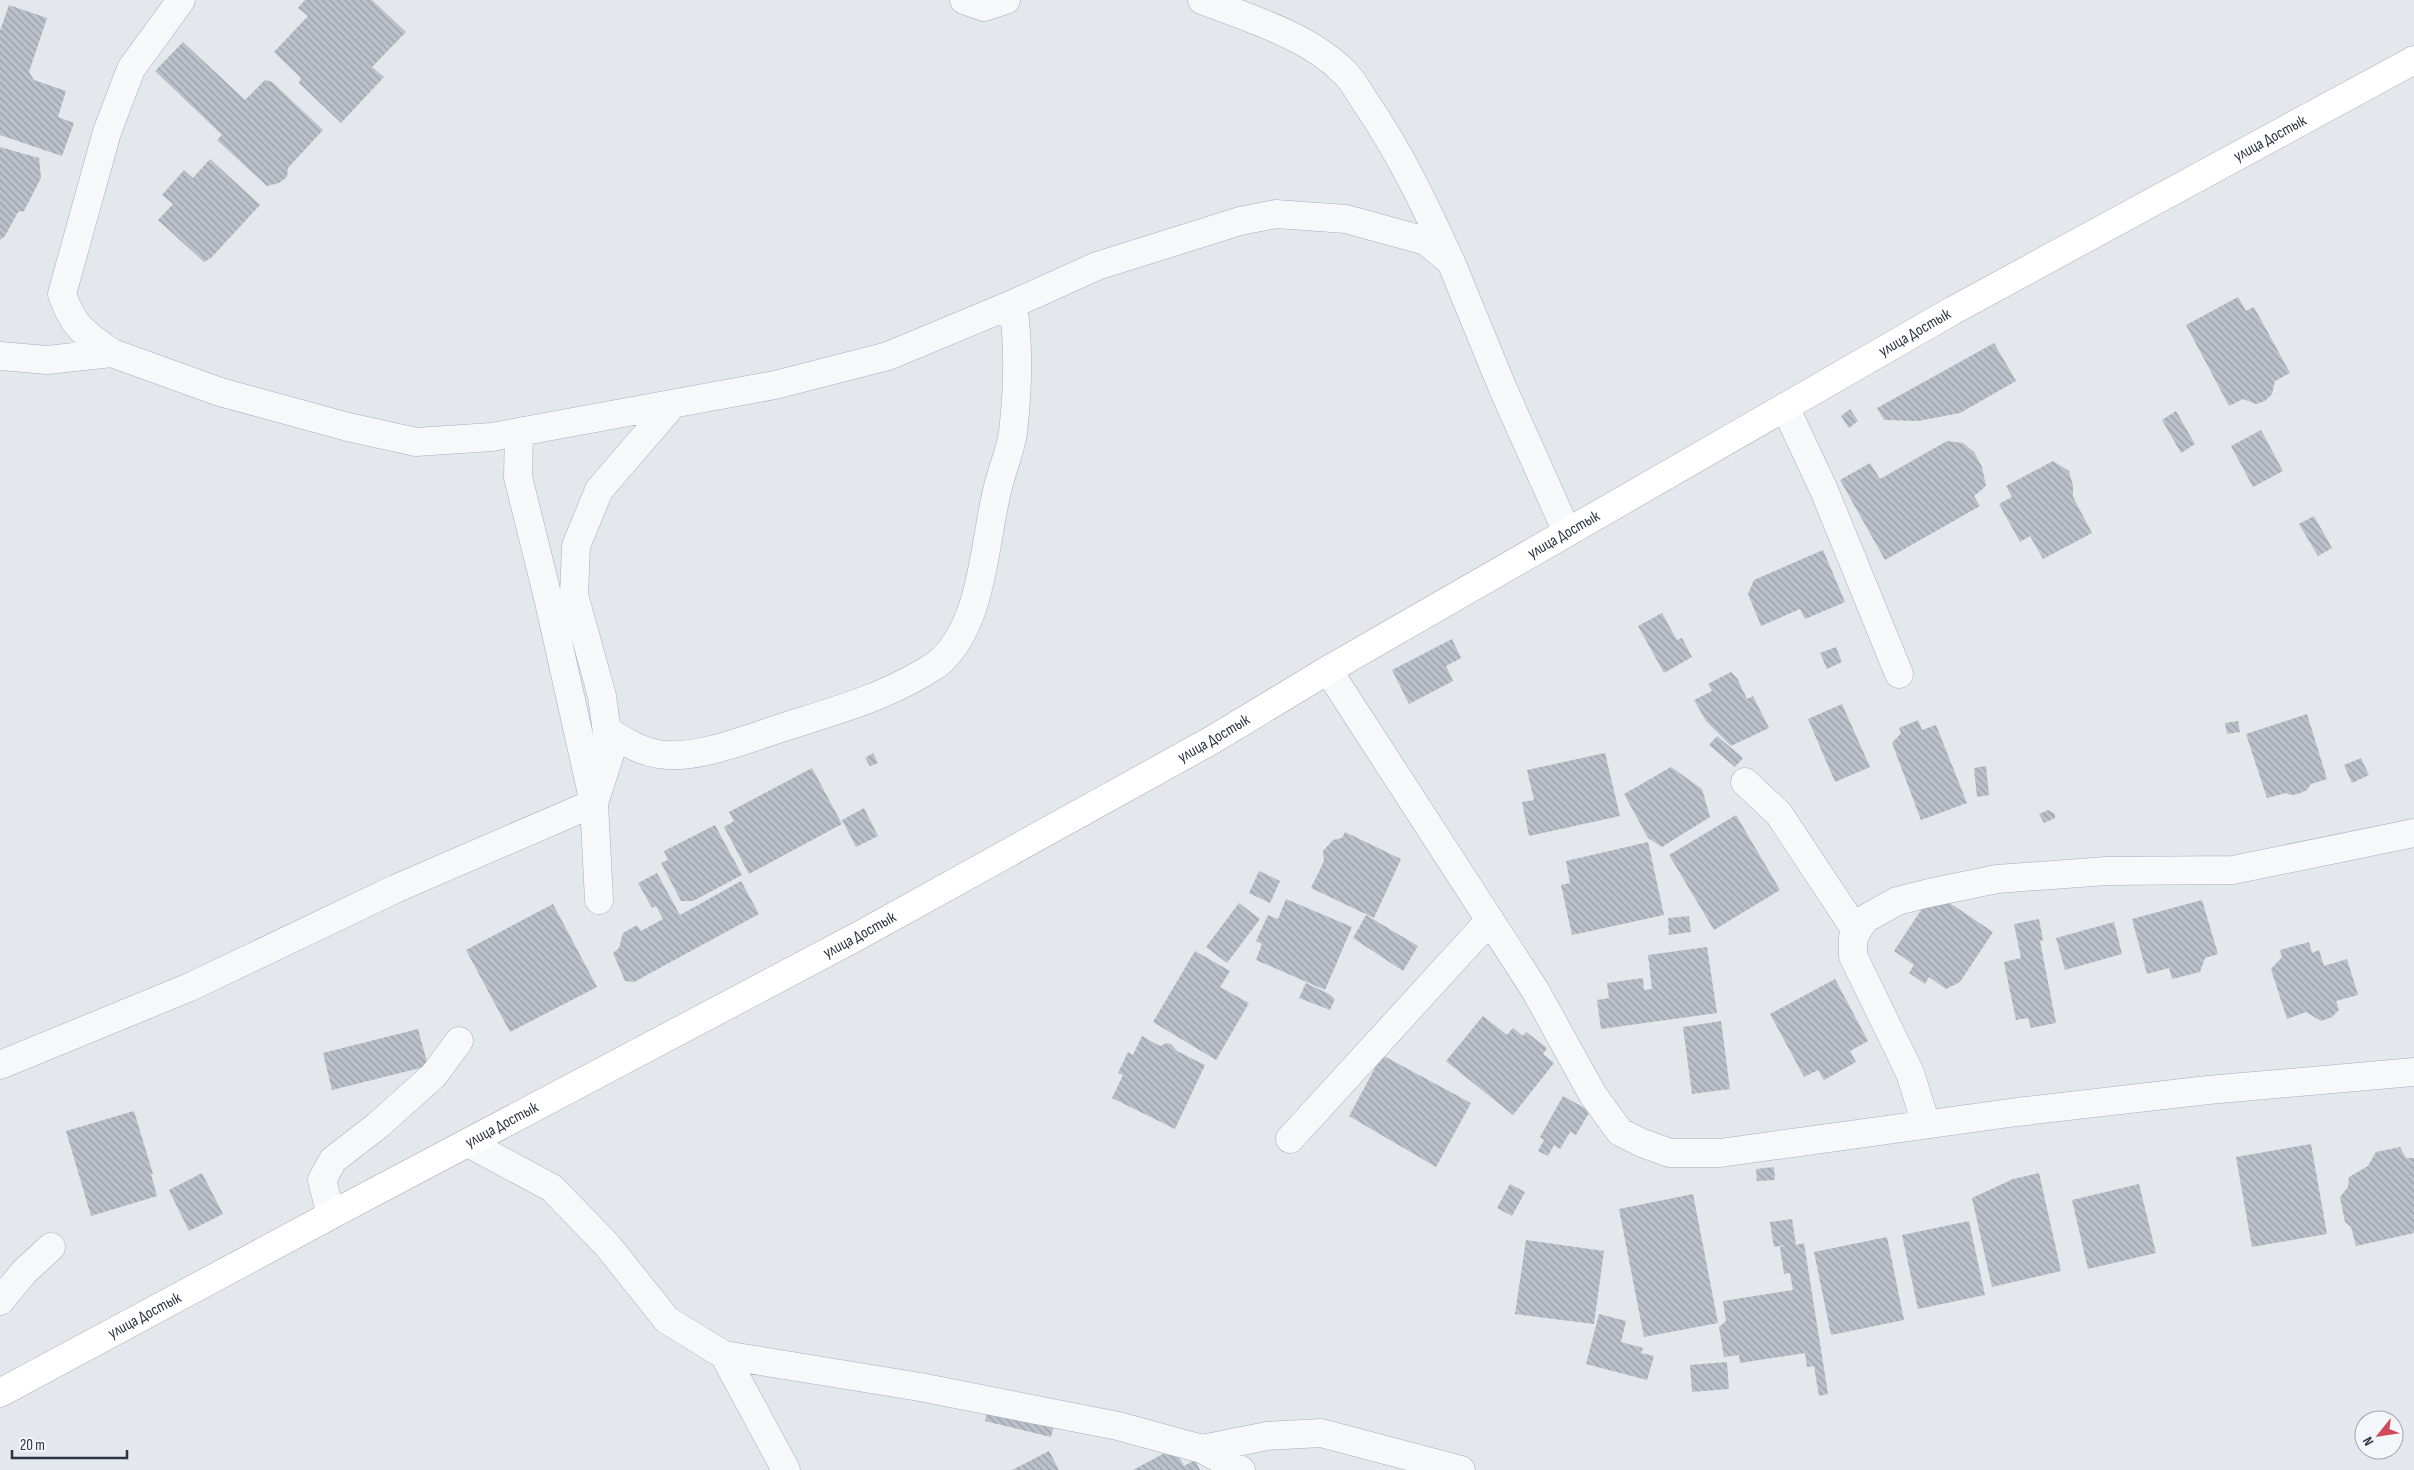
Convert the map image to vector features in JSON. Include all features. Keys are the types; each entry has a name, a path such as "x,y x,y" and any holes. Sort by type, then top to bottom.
{"main road":[{"name":"улица Достык","path":"0,1393 331,1214 860,935 1212,740 1328,670 1952,311 2414,60"}],"street":[{"path":"181,0 131,69 107,132 62,294 69,314 85,334 112,353 220,392 348,427 416,442 492,437 775,385 888,356 1013,304 1097,266 1240,220 1276,214 1346,219 1399,232 1426,241 1451,262"},
{"path":"964,0 984,7 1006,0"},
{"path":"1202,0 1260,23 1309,46 1345,72 1382,127 1429,212 1503,389 1567,532"},
{"path":"607,730 626,743 658,754 689,754 732,745 866,700 909,681 941,661 960,637 974,602 998,487 1013,434 1017,374 1016,327 1013,304"},
{"path":"0,356 47,360 112,353"},
{"path":"0,1065 190,987 395,889 521,837 594,803 610,754 602,696 574,595 576,546 599,490 673,404"},
{"path":"1785,407 1824,490 1899,674"},
{"path":"519,432 518,478 549,602 594,803 599,900"},
{"path":"1328,670 1535,990 1593,1095 1620,1132 1642,1143 1670,1153 1720,1153 1926,1124 2208,1090 2414,1072"},
{"path":"1745,782 1779,814 1857,932"},
{"path":"1926,1124 1910,1073 1853,956 1853,937 1866,918 1896,901 1997,879 2107,871 2233,870 2414,833"},
{"path":"1290,1139 1490,920"},
{"path":"331,1214 322,1180 332,1160 377,1126 434,1075 459,1041"},
{"path":"468,1143 552,1188 607,1244 667,1320 724,1355 920,1387 1118,1426 1202,1449 1241,1470"},
{"path":"0,1301 24,1272 51,1247"},
{"path":"724,1355 786,1470"},
{"path":"1202,1449 1267,1436 1321,1434 1460,1470"}],"building":[{"path":"305,0 372,0 406,32 372,67 384,77 341,123 299,83 301,78 274,52 308,16 298,8"},
{"path":"9,5 47,18 29,72 34,80 66,91 58,117 74,123 62,156 0,135 0,31"},
{"path":"183,42 245,100 265,80 272,82 323,130 288,168 287,177 279,183 267,186 217,140 222,135 155,71"},
{"path":"0,147 39,158 41,178 24,211 18,212 5,236 0,240"},
{"path":"210,159 260,205 211,258 204,262 158,220 173,204 162,195 184,170 193,178"},
{"path":"2238,297 2246,311 2254,307 2290,373 2275,381 2272,394 2265,401 2256,404 2243,399 2229,406 2186,325"},
{"path":"1994,343 2016,381 1960,413 1918,421 1884,420 1877,408"},
{"path":"1850,409 1858,421 1849,428 1841,416"},
{"path":"2176,411 2195,444 2181,453 2162,420"},
{"path":"2261,430 2283,471 2253,487 2231,446"},
{"path":"1947,441 1963,443 1974,452 1982,467 1986,486 1974,496 1980,506 1885,560 1840,480 1870,463 1880,479"},
{"path":"2053,461 2069,471 2073,486 2073,497 2092,533 2043,559 2030,536 2020,542 1999,504 2012,497 2006,486"},
{"path":"2314,516 2332,548 2318,556 2299,524"},
{"path":"1823,550 1845,602 1805,619 1800,609 1761,626 1748,594 1754,580"},
{"path":"1662,613 1677,640 1682,638 1692,657 1664,673 1638,626"},
{"path":"1452,639 1461,658 1446,666 1453,681 1409,704 1392,670"},
{"path":"1836,647 1842,662 1827,669 1820,653"},
{"path":"1731,672 1737,678 1747,699 1753,696 1769,728 1731,746 1706,721 1694,700 1712,691 1708,684"},
{"path":"1842,704 1870,767 1835,782 1808,719"},
{"path":"2307,714 2327,779 2311,784 2307,790 2298,794 2291,795 2286,793 2267,798 2246,734"},
{"path":"1918,720 1922,730 1936,725 1967,803 1921,820 1892,743 1901,733 1899,728"},
{"path":"2238,721 2240,732 2227,734 2225,723"},
{"path":"1717,736 1743,758 1735,767 1709,745"},
{"path":"873,753 878,763 870,766 865,758"},
{"path":"1605,753 1620,816 1529,836 1522,802 1534,800 1527,770"},
{"path":"2361,758 2369,775 2352,783 2344,765"},
{"path":"1986,766 1989,795 1977,797 1974,768"},
{"path":"1671,767 1702,789 1710,817 1662,847 1648,838 1624,794"},
{"path":"812,768 842,824 749,874 724,827 734,821 729,812"},
{"path":"864,808 878,836 856,847 842,820"},
{"path":"2048,810 2055,814 2055,818 2044,823 2039,814"},
{"path":"1736,815 1780,890 1714,930 1669,855"},
{"path":"715,825 742,875 693,901 681,901 661,863 668,860 664,851"},
{"path":"1345,832 1401,859 1374,918 1311,888 1324,861 1323,851 1333,840 1342,838"},
{"path":"1648,842 1664,915 1572,935 1561,885 1570,883 1566,861"},
{"path":"1259,871 1280,881 1270,903 1249,893"},
{"path":"657,873 680,915 741,881 759,914 634,982 625,981 613,953 619,948 623,933 637,925 641,931 663,919 656,906 652,908 638,883"},
{"path":"1933,892 1993,932 1960,982 1946,989 1929,977 1925,984 1909,973 1914,965 1894,951"},
{"path":"1286,899 1352,927 1325,990 1256,960 1262,944 1256,941 1268,915 1278,919"},
{"path":"2202,900 2218,954 2205,958 2200,972 2172,979 2169,968 2147,974 2132,919"},
{"path":"1239,903 1260,919 1227,963 1206,947"},
{"path":"553,904 597,987 510,1032 466,950"},
{"path":"1366,915 1418,946 1403,971 1353,938"},
{"path":"1689,916 1691,932 1669,935 1668,918"},
{"path":"2039,919 2043,940 2040,941 2056,1023 2031,1028 2028,1018 2016,1020 2004,962 2021,958 2014,924"},
{"path":"2114,922 2122,954 2065,970 2056,938"},
{"path":"2309,942 2312,953 2319,950 2324,966 2347,959 2358,995 2336,1001 2339,1010 2332,1017 2321,1021 2306,1012 2287,1019 2271,969 2282,957 2280,950"},
{"path":"1707,947 1717,1013 1601,1029 1597,1000 1609,998 1607,983 1643,978 1644,990 1652,989 1648,955"},
{"path":"1195,951 1230,971 1220,987 1249,1003 1216,1060 1153,1022"},
{"path":"1835,979 1868,1041 1850,1051 1856,1062 1824,1080 1818,1070 1804,1077 1770,1014"},
{"path":"1306,983 1335,999 1330,1010 1299,998"},
{"path":"1483,1016 1507,1035 1513,1028 1523,1036 1526,1032 1547,1048 1543,1054 1554,1063 1513,1115 1446,1061"},
{"path":"1721,1021 1730,1089 1692,1094 1683,1027"},
{"path":"418,1029 428,1066 332,1090 323,1053"},
{"path":"1142,1036 1160,1046 1167,1043 1171,1044 1177,1051 1205,1065 1175,1129 1112,1098 1123,1075 1118,1073 1128,1052 1133,1055"},
{"path":"1382,1055 1471,1103 1436,1167 1349,1116"},
{"path":"1563,1096 1590,1111 1576,1135 1570,1132 1560,1149 1554,1145 1548,1156 1538,1151 1544,1140 1540,1137"},
{"path":"134,1111 153,1174 151,1174 157,1196 91,1216 66,1131"},
{"path":"2311,1144 2327,1234 2252,1247 2236,1157"},
{"path":"2400,1147 2406,1158 2414,1158 2414,1233 2356,1246 2351,1227 2345,1222 2340,1197 2348,1187 2349,1177 2368,1166 2376,1152"},
{"path":"1774,1167 1775,1180 1757,1181 1756,1169"},
{"path":"202,1173 223,1214 189,1231 169,1190"},
{"path":"2039,1173 2061,1271 1992,1287 1972,1198 2013,1179"},
{"path":"1510,1184 1525,1192 1512,1216 1497,1208"},
{"path":"2139,1184 2156,1253 2088,1269 2072,1200"},
{"path":"1693,1194 1718,1323 1644,1337 1619,1209"},
{"path":"1792,1219 1796,1245 1804,1243 1828,1394 1819,1396 1814,1366 1807,1367 1805,1353 1740,1363 1739,1355 1724,1357 1719,1327 1726,1321 1723,1301 1793,1290 1790,1273 1784,1274 1780,1247 1786,1245 1774,1247 1770,1222"},
{"path":"1969,1221 1985,1295 1918,1309 1902,1235"},
{"path":"1887,1237 1904,1320 1831,1335 1814,1252"},
{"path":"1526,1240 1604,1251 1594,1324 1515,1314"},
{"path":"1599,1314 1626,1321 1621,1342 1643,1348 1641,1353 1654,1356 1647,1380 1586,1364"},
{"path":"1727,1362 1729,1389 1692,1392 1690,1365"},
{"path":"988,1408 1054,1425 1051,1437 985,1421"},
{"path":"1174,1448 1184,1466 1195,1460 1200,1470 1133,1470"},
{"path":"1049,1451 1059,1470 1012,1470"}]}
